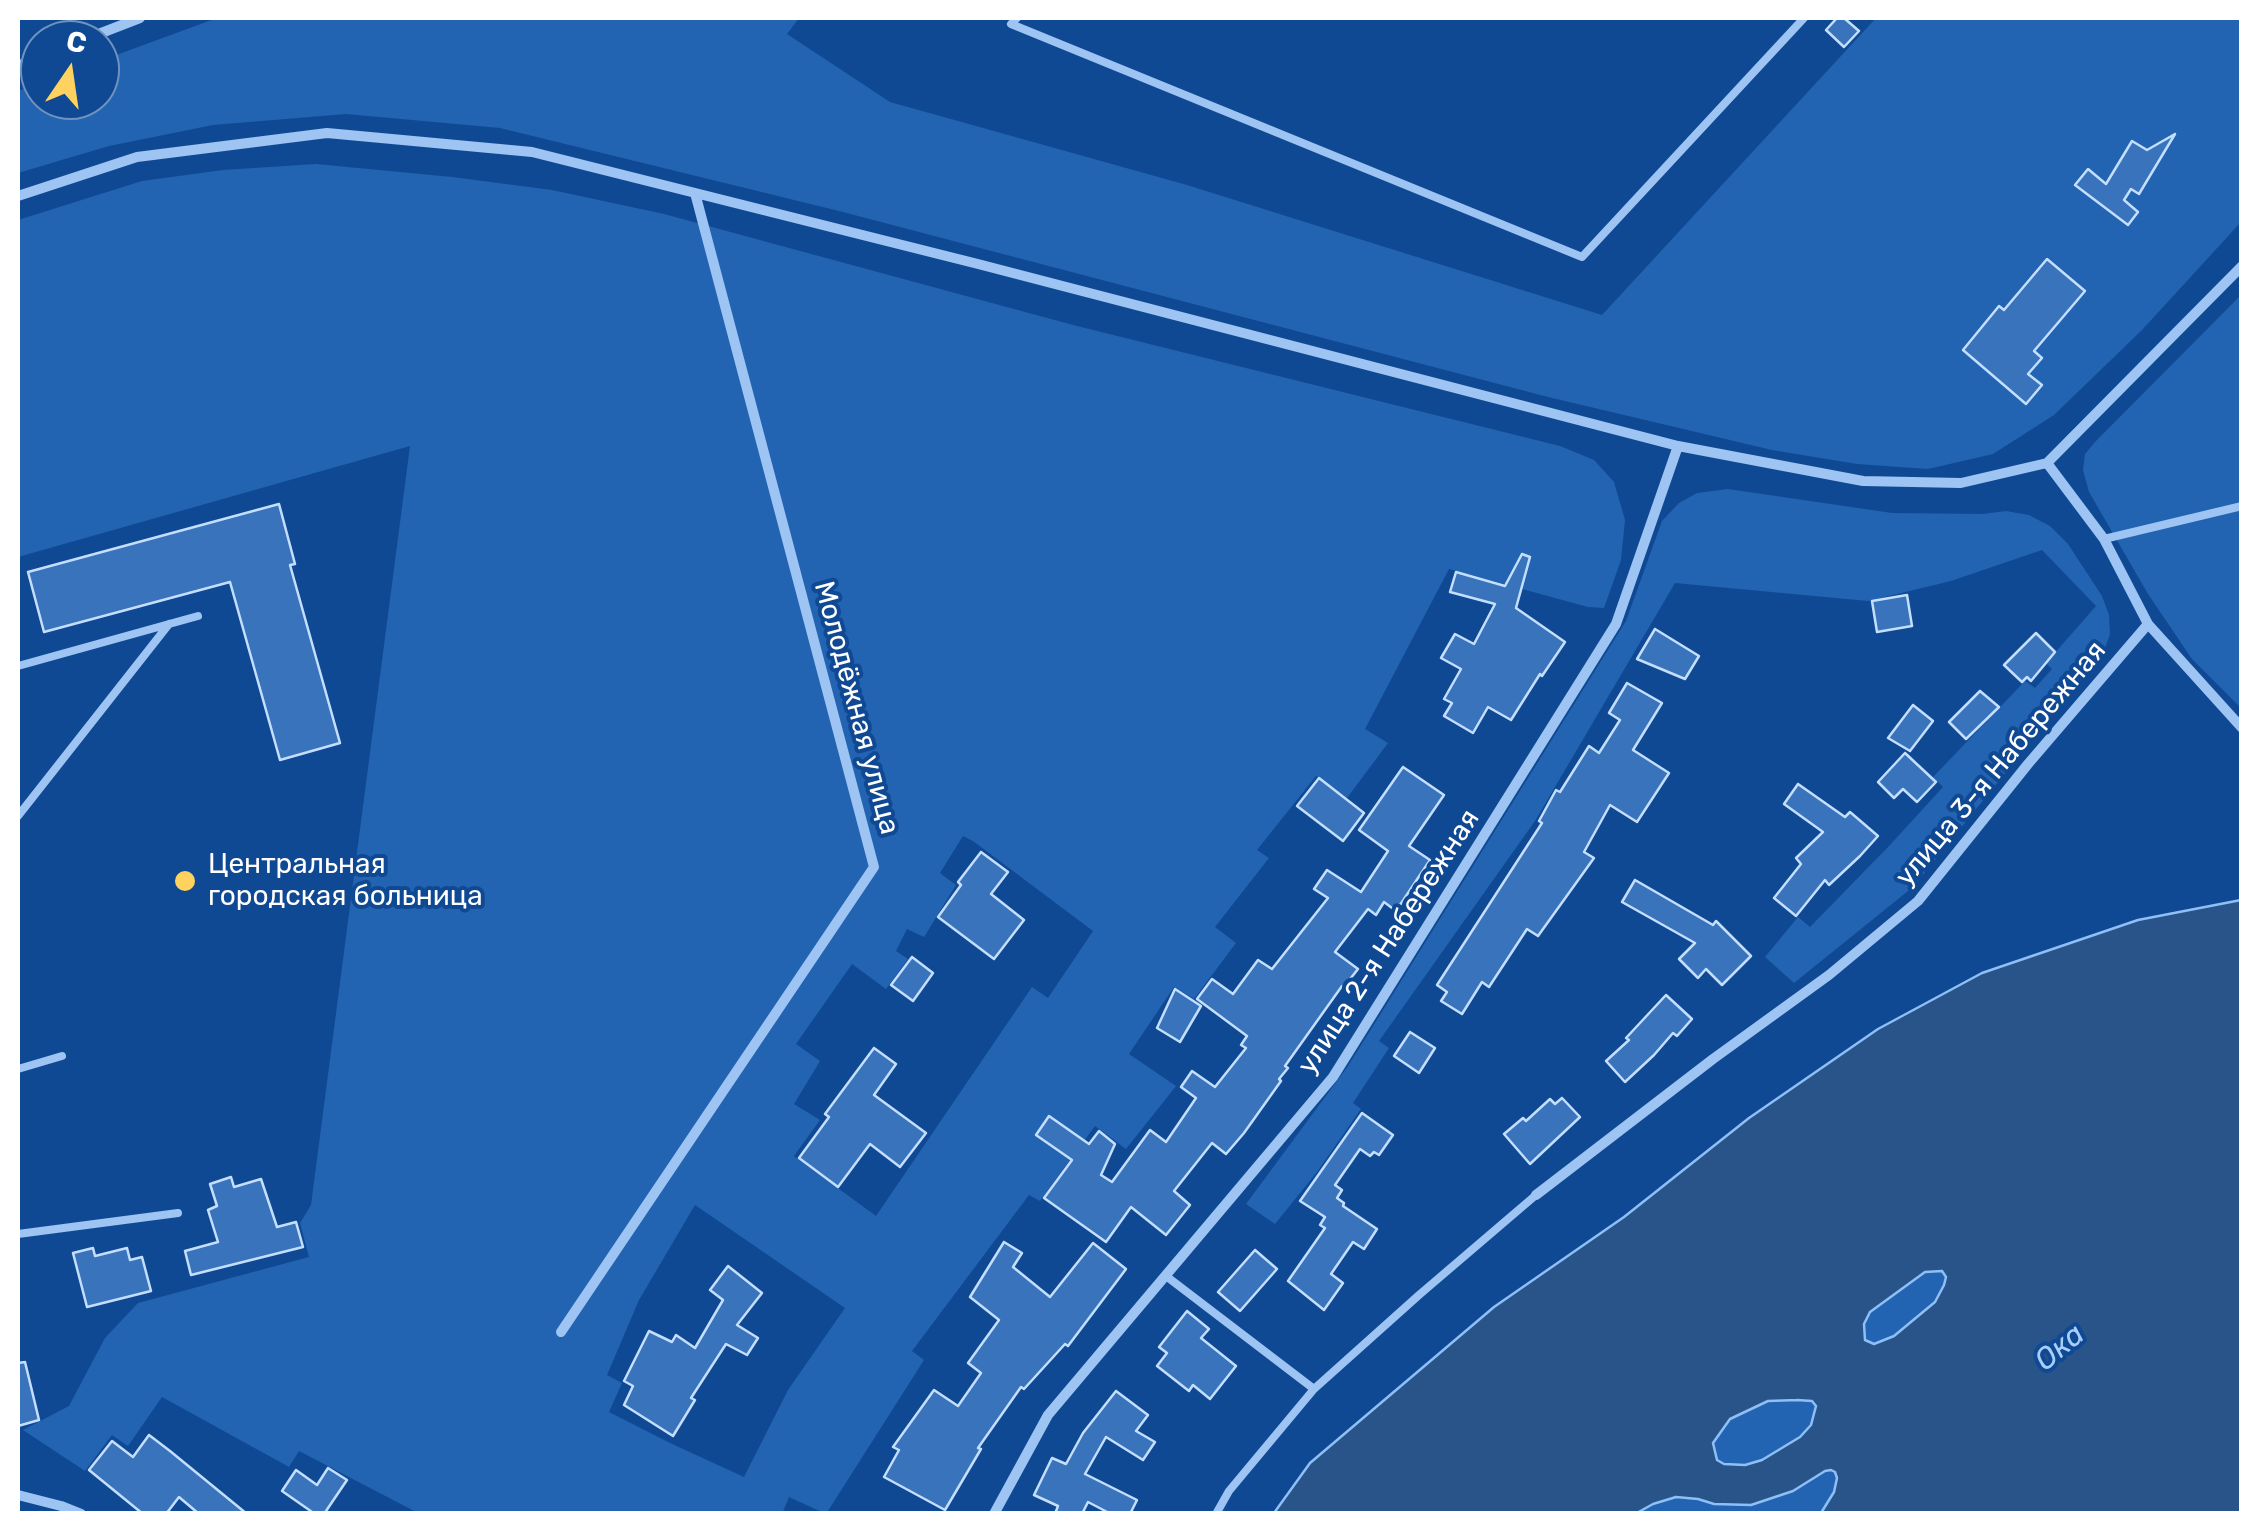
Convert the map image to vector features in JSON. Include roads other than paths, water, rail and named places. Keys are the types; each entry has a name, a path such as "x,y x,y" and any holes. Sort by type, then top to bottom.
{"street":[{"path":"18,196 137,157 326,133 532,152 1678,446 1863,481 1961,483 2047,463 2242,266"},
{"name":"Молодёжная улица","path":"560,1332 874,866 695,193"},
{"name":"улица 2-я Набережная","path":"994,1514 1048,1415 1333,1077 1616,624 1678,446"},
{"path":"2047,463 2104,540 2148,624 2242,728"},
{"name":"улица 3-я Набережная","path":"1536,1195 1830,975 1918,901 2148,624"},
{"path":"18,1495 80,1514"}],"lane":[{"path":"1017,18 1011,24 1582,257 1804,18"},
{"path":"2104,540 2242,506"},
{"path":"18,666 198,616"},
{"path":"18,816 169,624"},
{"path":"18,1068 62,1056"},
{"path":"1216,1514 1228,1490 1314,1389 1536,1195"},
{"path":"18,1234 178,1213"},
{"path":"1166,1276 1314,1389"}],"water":[{"name":"Ока","path":"2241,900 2241,1513 1821,1513 1834,1492 1837,1478 1831,1470 1793,1491 1751,1505 1676,1497 1635,1514 1274,1513 1310,1463 1494,1307 1624,1217 1749,1118 1878,1029 1982,973 2138,920","holes":["1942,1271 1946,1277 1935,1302 1894,1336 1874,1344 1865,1340 1864,1324 1870,1312 1925,1272","1768,1401 1812,1401 1816,1406 1811,1425 1800,1437 1762,1460 1745,1465 1717,1460 1713,1443 1730,1419"]}],"place":[{"name":"Центральная городская больница","path":"185,881"}]}
